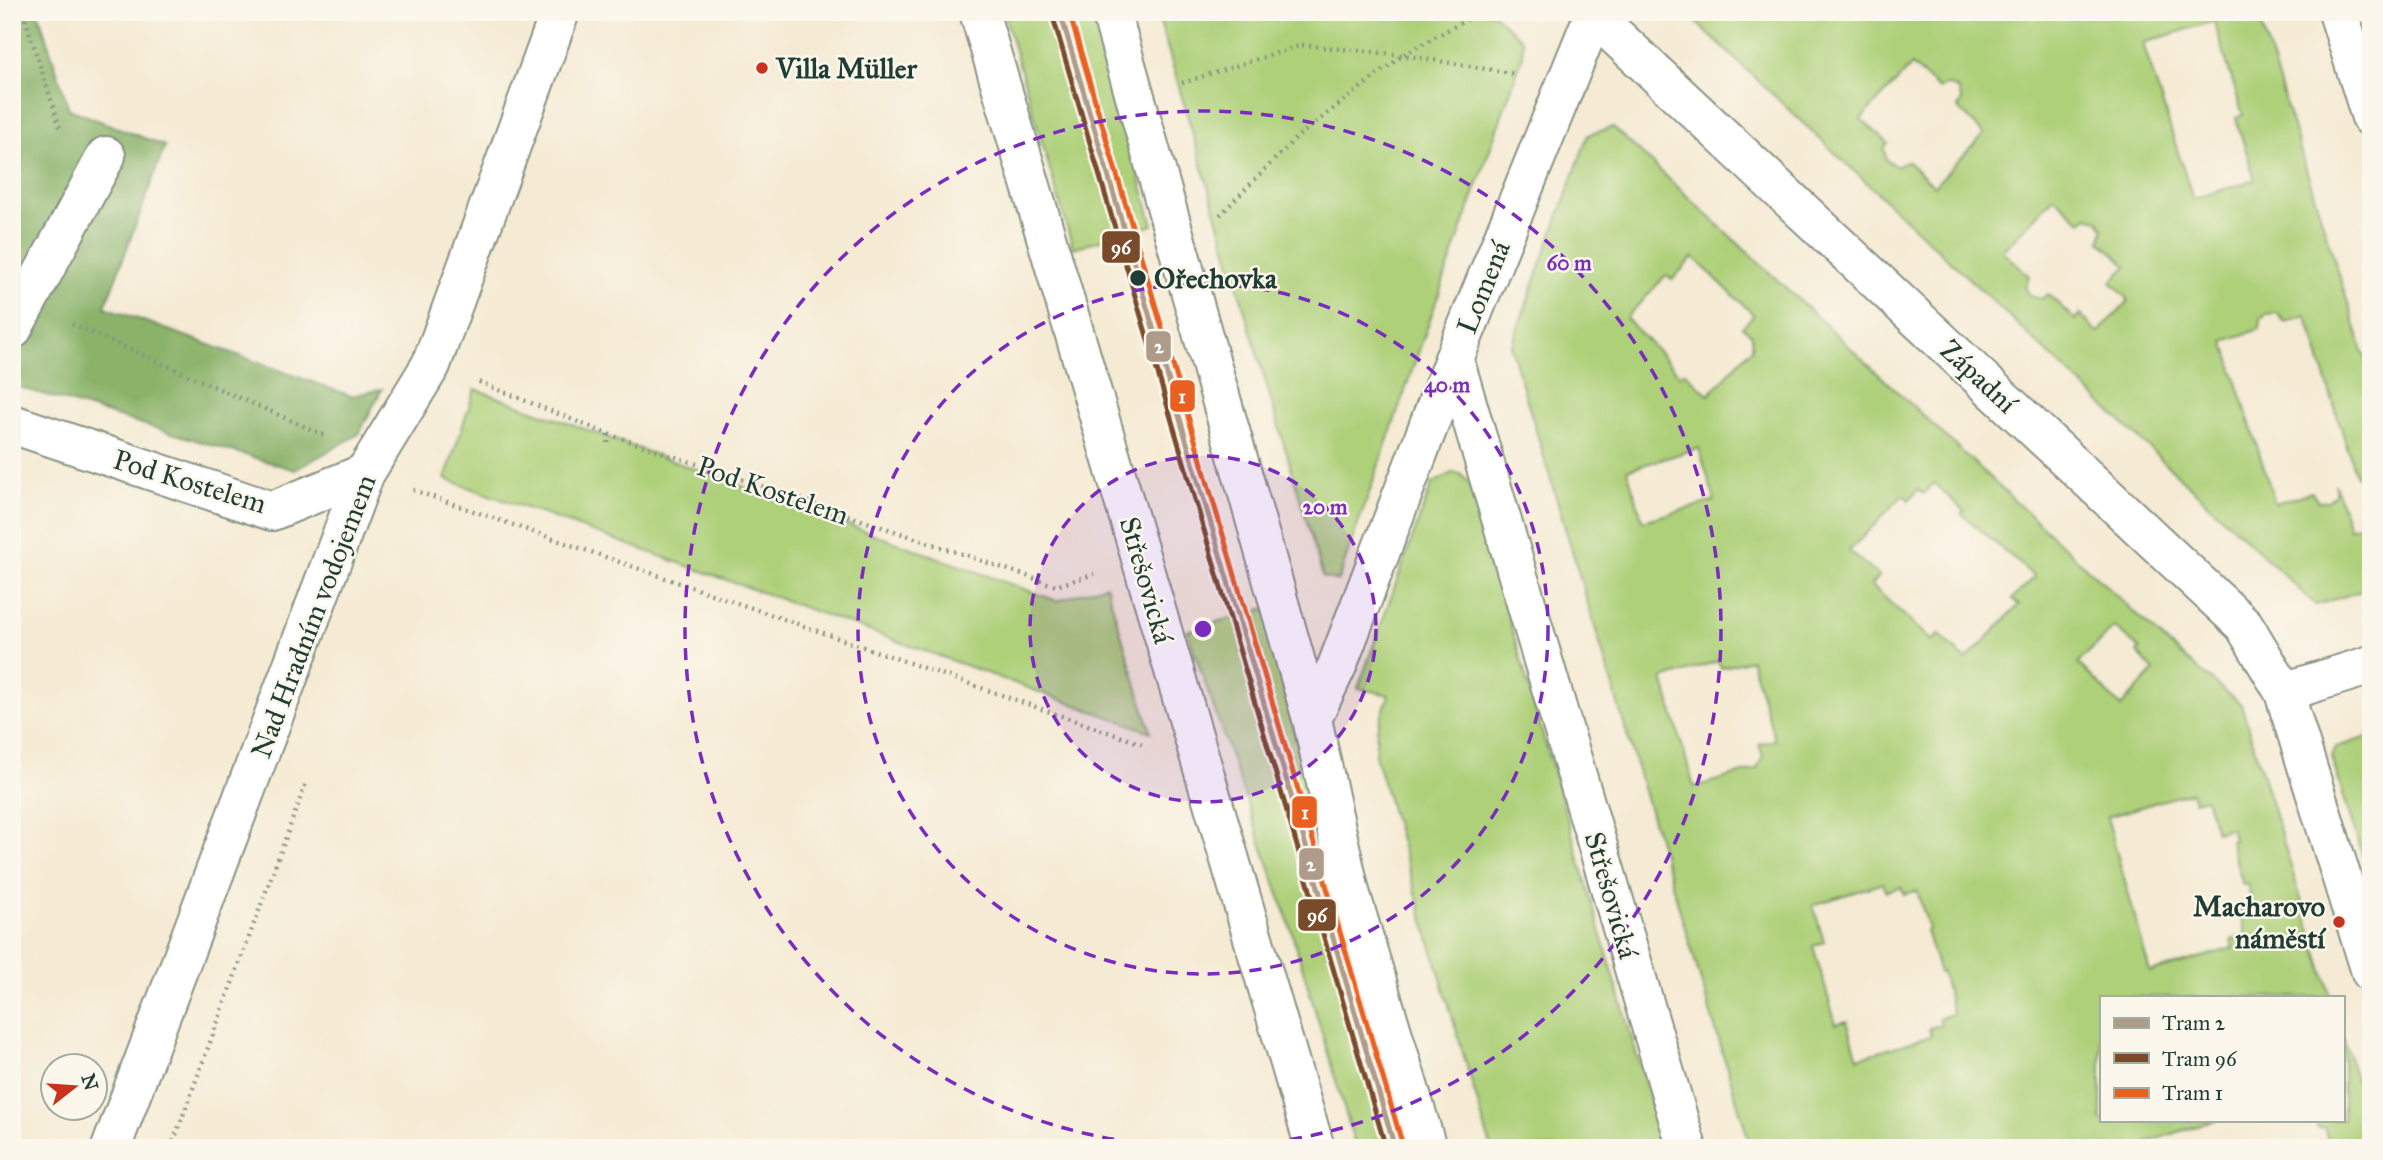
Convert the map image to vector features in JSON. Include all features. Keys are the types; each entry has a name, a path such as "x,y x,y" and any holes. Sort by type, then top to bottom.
{"street":[{"name":"Nad Hradním vodojemem","path":"111,1148 365,473 431,365 560,12"},
{"name":"Střešovická","path":"979,12 1212,808 1315,1148"},
{"path":"1111,12 1312,719 1350,892 1427,1148"},
{"path":"2338,12 2371,117"},
{"name":"Lomená","path":"1312,719 1337,666 1454,359 1592,13"},
{"name":"Západní","path":"1592,13 2244,625 2284,692"},
{"path":"19,317 106,156"},
{"name":"Střešovická","path":"1454,359 1687,1148"},
{"name":"Pod Kostelem","path":"12,424 271,511 365,473"},
{"path":"2371,666 2284,692 2371,972"}],"path":[{"path":"23,12 83,199"},
{"path":"1216,219 1297,136 1403,55 1480,12"},
{"path":"1176,85 1302,46 1403,55 1565,82"},
{"path":"19,317 328,437"},
{"name":"Pod Kostelem","path":"431,365 608,434 1056,586 1106,570"},
{"path":"608,434 608,444"},
{"path":"365,473 1146,746"},
{"path":"409,503 417,482"},
{"path":"171,1148 309,774"}],"green space":[{"path":"12,12 38,12 69,109 165,146 105,307 351,396 382,389 359,434 295,470 12,385"},
{"path":"1018,12 1019,15 1028,12 1092,12 1153,225 1073,248 1004,13"},
{"path":"1157,12 1492,12 1522,40 1523,55 1338,581 1323,577"},
{"path":"1685,12 2257,12 2371,377 2371,472 2356,476 2306,315 2285,322 2277,313 2266,314 2261,318 2260,329 2224,341 2275,503 2312,492 2318,501 2328,501 2335,494 2335,484 2349,528 2371,521 2371,588 2316,605","holes":["2214,21 2243,115 2236,118 2255,180 2193,199 2143,43","1912,65 1939,89 1946,85 1958,89 1962,100 1958,108 1984,134 1934,186 1907,161 1897,166 1886,160 1884,148 1888,143 1861,119","2054,197 2081,222 2087,217 2099,220 2104,230 2100,241 2127,266 2111,282 2129,300 2098,333 2080,314 2075,320 2048,294 2041,299 2030,296 2025,287 2029,276 2002,251"]},
{"path":"1613,127 2177,652 2241,704 2331,996 2100,996 2100,1122 2210,1122 2147,1142 2148,1148 1751,1148 1511,347 1588,135","holes":["1693,257 1754,315 1742,327 1752,335 1752,348 1709,395 1684,372 1680,375 1626,318 1666,275 1672,280","1699,448 1715,501 1643,521 1627,470","1934,483 1964,511 1962,514 2035,577 2012,599 2019,605 1966,660 1939,634 1932,641 1871,585 1879,576 1849,551 1903,495 1909,500 1918,489 1924,494","2114,627 2140,649 2137,652 2154,671 2121,707 2078,663","1751,660 1775,740 1759,744 1763,756 1757,769 1694,787 1663,679 1718,661 1721,668","2191,792 2194,801 2206,798 2216,832 2231,828 2234,840 2230,841 2243,885 2247,884 2252,901 2239,906 2246,935 2231,940 2233,948 2150,972 2107,817","1883,883 1886,891 1901,887 1904,894 1917,891 1929,929 1926,931 1939,973 1942,972 1953,1014 1939,1018 1941,1025 1929,1028 1931,1036 1858,1058 1847,1021 1836,1024 1813,946 1824,942 1813,905"]},
{"path":"475,389 1057,601 1106,585 1151,732 445,479"},
{"path":"1452,473 1461,474 1469,483 1664,1148 1491,1148 1375,755 1377,729 1389,695 1358,688 1432,484"},
{"path":"1266,608 1322,854 1412,1148 1356,1148 1290,926 1187,631"},
{"path":"2371,736 2371,883 2331,756 2336,747"},
{"path":"2344,1040 2371,1128 2371,1148 2330,1148 2324,1127 2318,1129 2316,1122 2344,1122"}],"tram line":[{"name":"2","path":"1060,12 1395,1148"},
{"name":"1","path":"1069,12 1403,1146"},
{"name":"96","path":"1052,14 1386,1148"}],"place":[{"name":"Villa Müller","path":"762,68"},
{"name":"Ořechovka","path":"1138,278"},
{"name":"Macharovo náměstí","path":"2339,922"}]}
